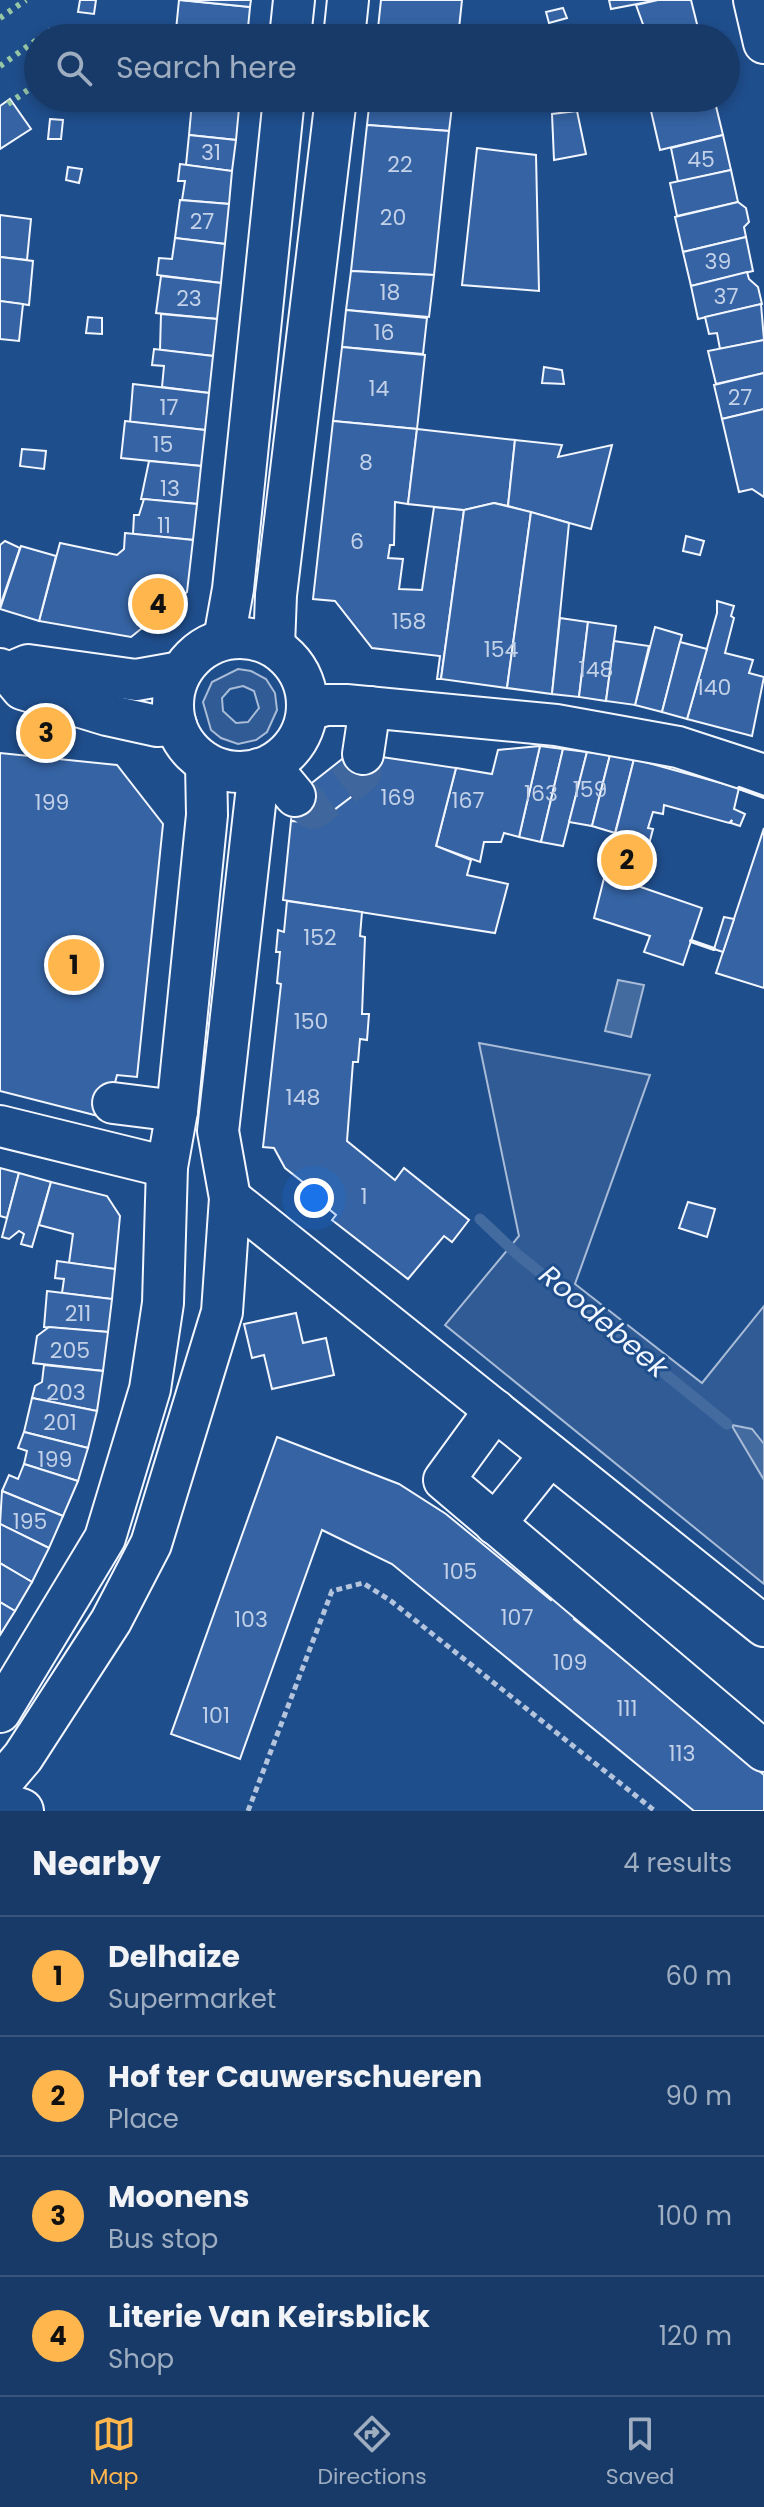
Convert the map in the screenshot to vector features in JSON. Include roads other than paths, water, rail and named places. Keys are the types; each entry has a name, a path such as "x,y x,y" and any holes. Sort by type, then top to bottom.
{"main road":[{"path":"0,1804 21,1811"}],"street":[{"path":"291,24 294,0"},
{"path":"345,24 348,0"},
{"path":"754,0 764,43"},
{"path":"224,639 233,589 283,112"},
{"path":"274,646 276,595 334,112"},
{"path":"248,638 274,646 286,655 303,680 308,710 296,743 264,768 236,772 206,763 188,747 176,725 173,698 181,672 199,651 224,639 248,638"},
{"path":"176,725 157,726 107,715 22,689 5,671 28,665 136,680 181,672"},
{"path":"308,710 326,705 370,707 556,725 678,747 764,775"},
{"path":"363,754 370,707"},
{"path":"0,1712 105,1538 150,1389 163,1303 167,1167 177,1111 207,815 206,763"},
{"path":"264,768 295,796"},
{"path":"0,1784 23,1757 111,1621 151,1544 222,1312 230,1198 218,1131 264,768"},
{"path":"113,1103 177,1111"},
{"path":"0,1126 167,1167"},
{"path":"230,1198 764,1626"},
{"path":"163,1303 222,1312"},
{"path":"495,1410 444,1480 764,1751"},
{"path":"495,1524 550,1455"}],"waterway":[{"name":"Roodebeek","path":"480,1219 517,1254 727,1424"}],"tunnel":[{"path":"295,796 313,809 361,773 363,754"}],"place":[{"name":"Literie Van Keirsblick","path":"158,604"},
{"name":"Moonens","path":"46,733"},
{"name":"Hof ter Cauwerschueren","path":"627,860"},
{"name":"Delhaize","path":"74,965"}]}
